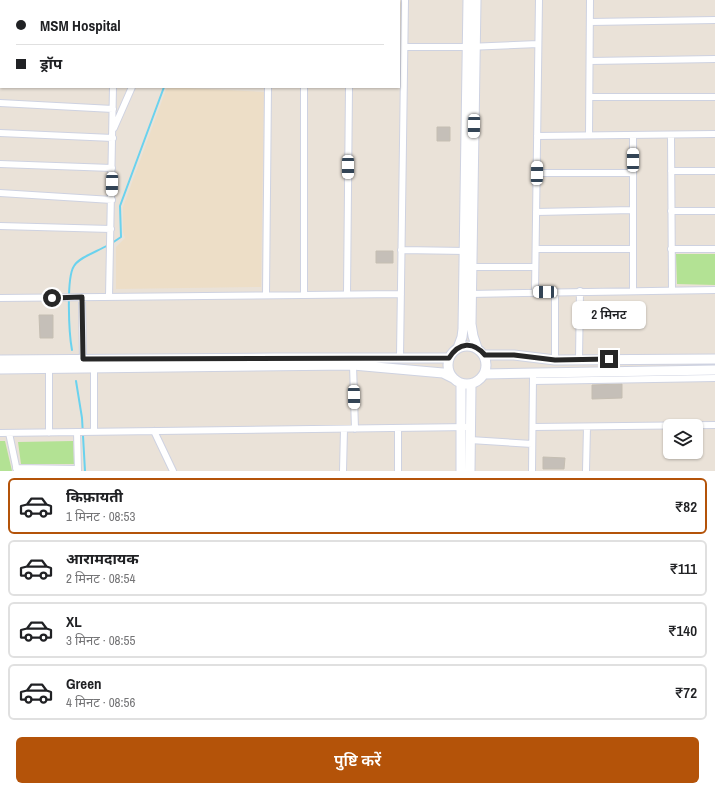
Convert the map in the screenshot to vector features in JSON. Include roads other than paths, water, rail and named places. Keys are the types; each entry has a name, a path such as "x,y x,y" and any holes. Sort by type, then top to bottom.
{"street":[{"path":"309,0 317,0"},
{"path":"400,357 402,86 405,0"},
{"path":"468,0 471,47 467,294 472,331 477,348"},
{"path":"471,47 476,0"},
{"path":"535,292 539,0"},
{"path":"589,136 590,0"},
{"path":"590,22 715,20"},
{"path":"403,43 471,47 538,44"},
{"path":"590,60 715,59"},
{"path":"109,297 113,88"},
{"path":"113,130 132,88"},
{"path":"266,295 268,88"},
{"path":"304,88 304,295"},
{"path":"347,294 349,88"},
{"path":"590,97 715,97"},
{"path":"0,103 113,109"},
{"path":"0,133 113,138"},
{"path":"537,136 715,134"},
{"path":"633,135 633,291"},
{"path":"671,135 672,290"},
{"path":"0,164 112,168"},
{"path":"671,171 715,171"},
{"path":"537,173 633,173"},
{"path":"0,193 112,200"},
{"path":"536,212 633,210"},
{"path":"671,211 715,211"},
{"path":"0,226 111,229"},
{"path":"536,249 633,249"},
{"path":"671,249 715,249"},
{"path":"401,250 468,251"},
{"path":"458,348 462,337 472,267 468,251"},
{"path":"472,267 535,267"},
{"path":"467,294 715,290"},
{"path":"579,359 580,291"},
{"path":"555,292 555,360"},
{"path":"0,298 401,294"},
{"path":"82,297 83,363"},
{"path":"453,378 449,372 449,358 458,348 471,346 477,348 485,355 487,365 484,374 479,380 471,385 461,471"},
{"path":"485,355 514,355 555,360 715,359"},
{"path":"94,363 400,357 449,358"},
{"path":"0,360 50,364"},
{"path":"0,369 50,364 83,363 353,365 444,373 461,383 474,383"},
{"path":"94,363 94,432"},
{"path":"49,433 50,364"},
{"path":"353,365 355,429"},
{"path":"533,377 715,370"},
{"path":"484,374 533,377 715,378"},
{"path":"532,471 533,377"},
{"path":"461,383 466,427 470,440 470,471"},
{"path":"533,427 715,425"},
{"path":"586,471 587,426"},
{"path":"0,433 466,427"},
{"path":"398,428 398,471"},
{"path":"343,471 344,429"},
{"path":"154,431 173,471"},
{"path":"9,433 16,470 78,470 81,432"},
{"path":"470,440 532,444"}],"waterway":[{"path":"112,243 121,237 120,206 164,88"},
{"path":"72,350 69,306 71,272 80,260 108,245"},
{"path":"76,381 82,418 85,471"}]}
